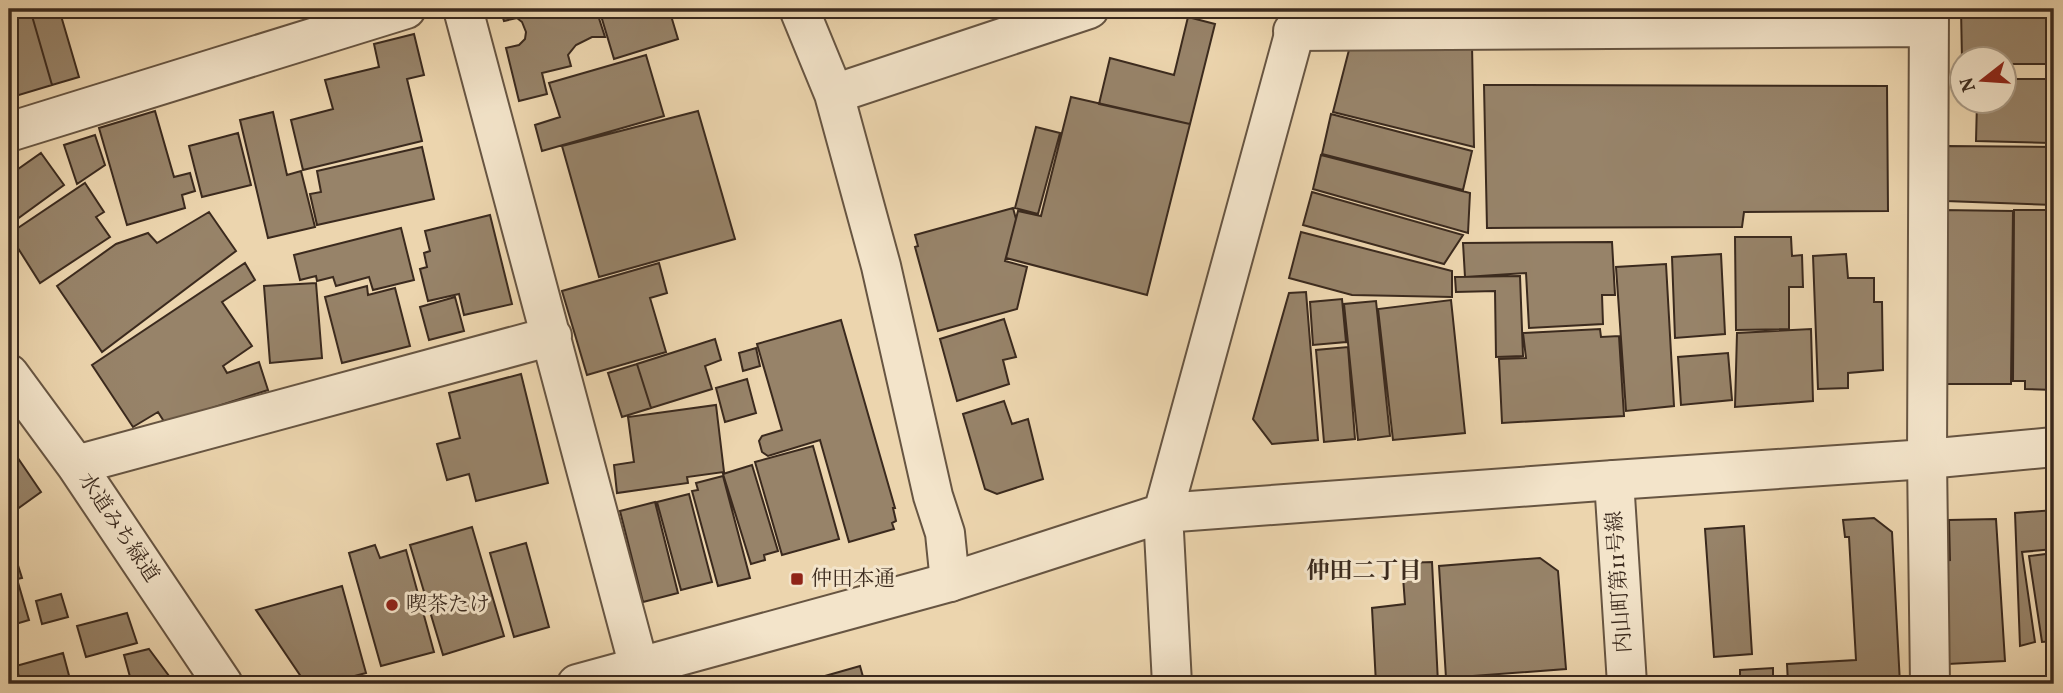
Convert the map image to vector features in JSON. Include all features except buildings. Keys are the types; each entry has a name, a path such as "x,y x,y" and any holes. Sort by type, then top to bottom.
{"street":[{"path":"9,132 406,9"},
{"path":"463,9 639,667"},
{"path":"799,9 834,94 881,265 933,496 945,533 950,582"},
{"path":"834,94 1089,9"},
{"path":"1172,684 1163,513 1297,20 1929,18 1927,459 1930,684"},
{"path":"76,465 552,336"},
{"name":"水道みち緑道","path":"9,374 76,465 223,684"},
{"path":"577,684 950,582 1163,513 1927,459 2054,447"},
{"name":"内山町第11号線","path":"1614,480 1627,684"}],"place":[{"name":"仲田本通","path":"797,579"},
{"name":"喫茶たけ","path":"392,605"}],"district":[{"name":"仲田二丁目","path":"1364,572"}]}
